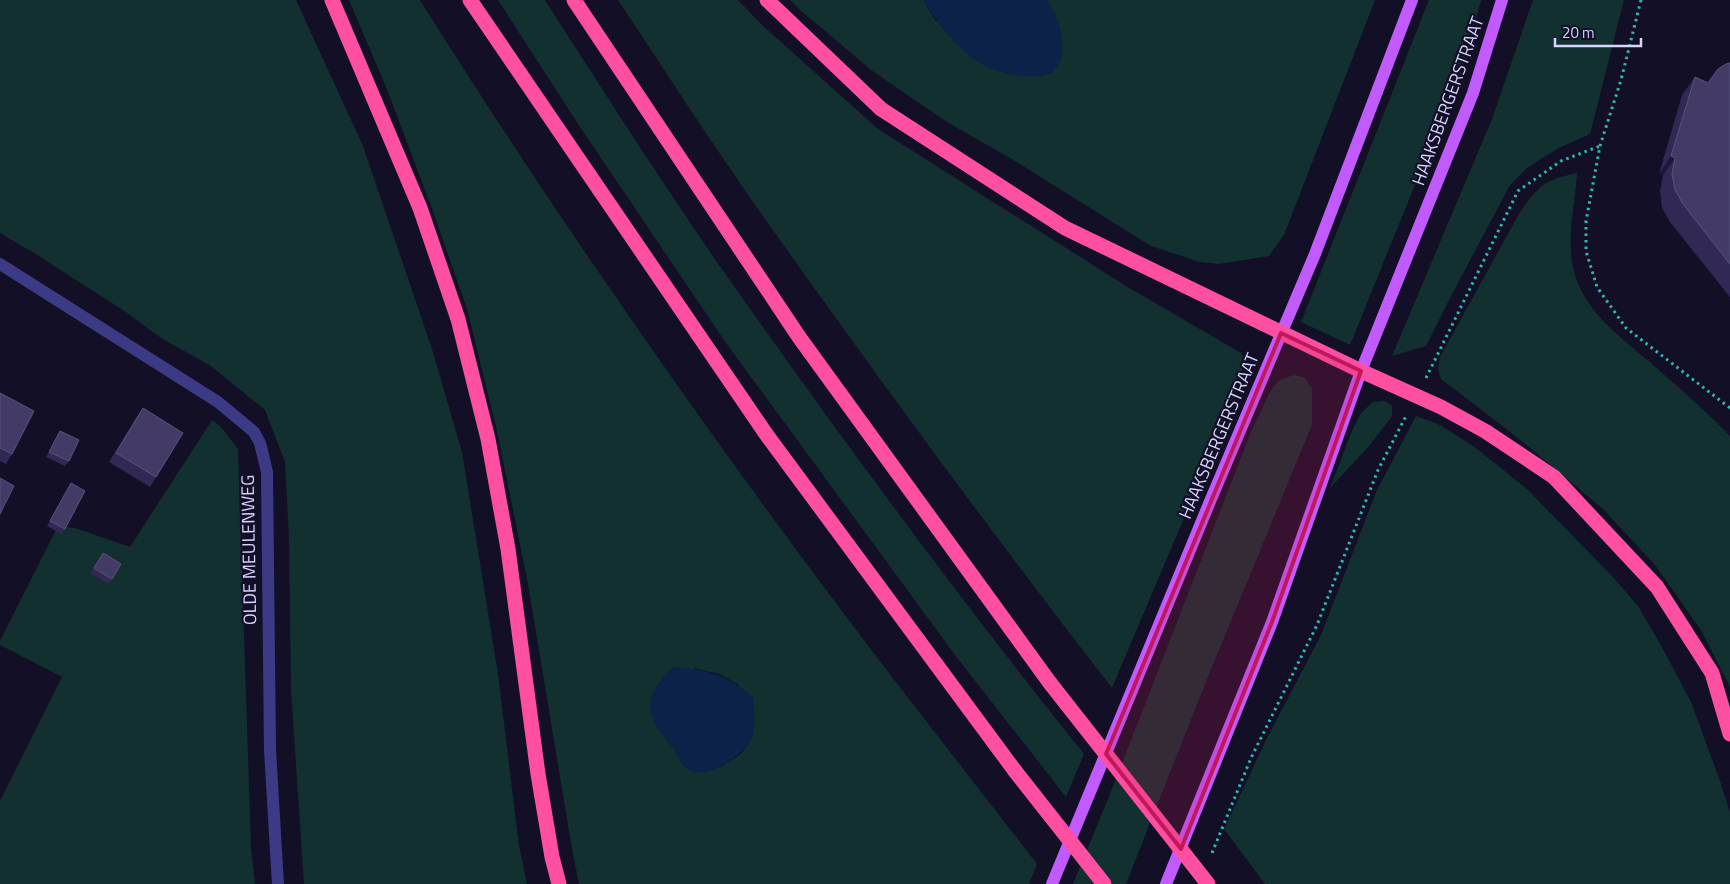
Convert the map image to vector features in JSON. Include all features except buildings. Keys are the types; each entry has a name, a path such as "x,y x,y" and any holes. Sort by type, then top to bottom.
{"highway":[{"path":"332,0 420,208 458,319 488,439 508,549 538,774 552,857 559,884"},
{"path":"470,0 766,434 1014,771 1104,884"},
{"path":"574,0 799,337 1050,683 1208,884"},
{"path":"766,0 881,109 1065,228 1281,333 1441,407 1485,431 1554,477 1658,587 1712,673 1730,734"}],"main road":[{"name":"HAAKSBERGERSTRAAT","path":"1052,884 1211,499 1315,254 1412,0"},
{"name":"HAAKSBERGERSTRAAT","path":"1166,884 1272,622 1361,371 1473,92 1502,0"}],"street":[{"name":"OLDE MEULENWEG","path":"0,264 218,402 254,432 260,443 267,472 270,750 278,884"}],"path":[{"path":"1641,0 1621,80 1600,146 1586,221 1586,250 1597,287 1626,328 1730,408"},
{"path":"1210,857 1251,758 1317,625 1378,470 1417,396 1518,191 1561,161 1600,146"}],"highlighted area":[{"path":"1281,333 1361,371 1272,622 1181,849 1106,754"}],"green space":[{"path":"0,0 296,0 363,146 432,349 462,452 498,674 519,846 527,884 304,884 291,690 289,540 285,462 265,410 211,366 161,338 126,312 0,233"},
{"path":"349,0 420,0 606,283 753,491 832,598 1037,864 1029,884 579,884 528,584 497,431 467,309 388,92","holes":["694,668 719,674 739,685 752,738 741,754 719,768"]},
{"path":"498,0 545,0 719,265 763,327 852,451 944,574 1084,754 1066,797 958,659 726,343 580,127"},
{"path":"618,0 738,0 761,24 878,129 1126,286 1241,353 1244,358 1242,374 1209,459 1112,688 978,511 803,272 760,212"},
{"path":"790,0 923,0 936,21 1051,73 1059,63 1062,48 1047,0 1375,0 1284,235 1269,256 1219,264 1200,262 1151,246 1010,158 947,122 871,70"},
{"path":"1429,0 1481,0 1464,64 1350,345 1301,322"},
{"path":"1533,0 1624,0 1590,134 1557,149 1528,167 1510,185 1426,346 1392,356 1492,119"},
{"path":"1577,173 1571,237 1572,262 1575,275 1588,302 1617,334 1730,436 1730,687 1701,630 1655,565 1603,509 1518,438 1441,379 1438,369 1440,357 1520,212 1532,196 1544,185 1557,178"},
{"path":"1293,375 1304,377 1312,389 1312,425 1207,679 1126,884 1073,884 1251,432 1270,392 1278,381"},
{"path":"1385,401 1392,406 1392,416 1370,445 1330,488 1351,433 1361,413 1373,402"},
{"path":"1416,416 1440,425 1476,448 1527,489 1612,576 1638,606 1691,702 1720,781 1730,812 1730,884 1265,884 1224,829 1266,740 1321,635 1377,490"},
{"path":"212,420 220,426 238,449 251,848 255,884 0,884 0,801 62,677 0,645 0,641 58,526 75,528 130,547"}],"water":[{"path":"923,0 1047,0 1056,16 1062,36 1063,46 1059,64 1047,75 1039,76 1018,76 989,68 965,52 949,36"},
{"path":"675,667 717,675 735,684 753,697 754,724 751,739 740,753 713,770 695,772 687,769 652,718 650,704 652,695 663,678"}]}
